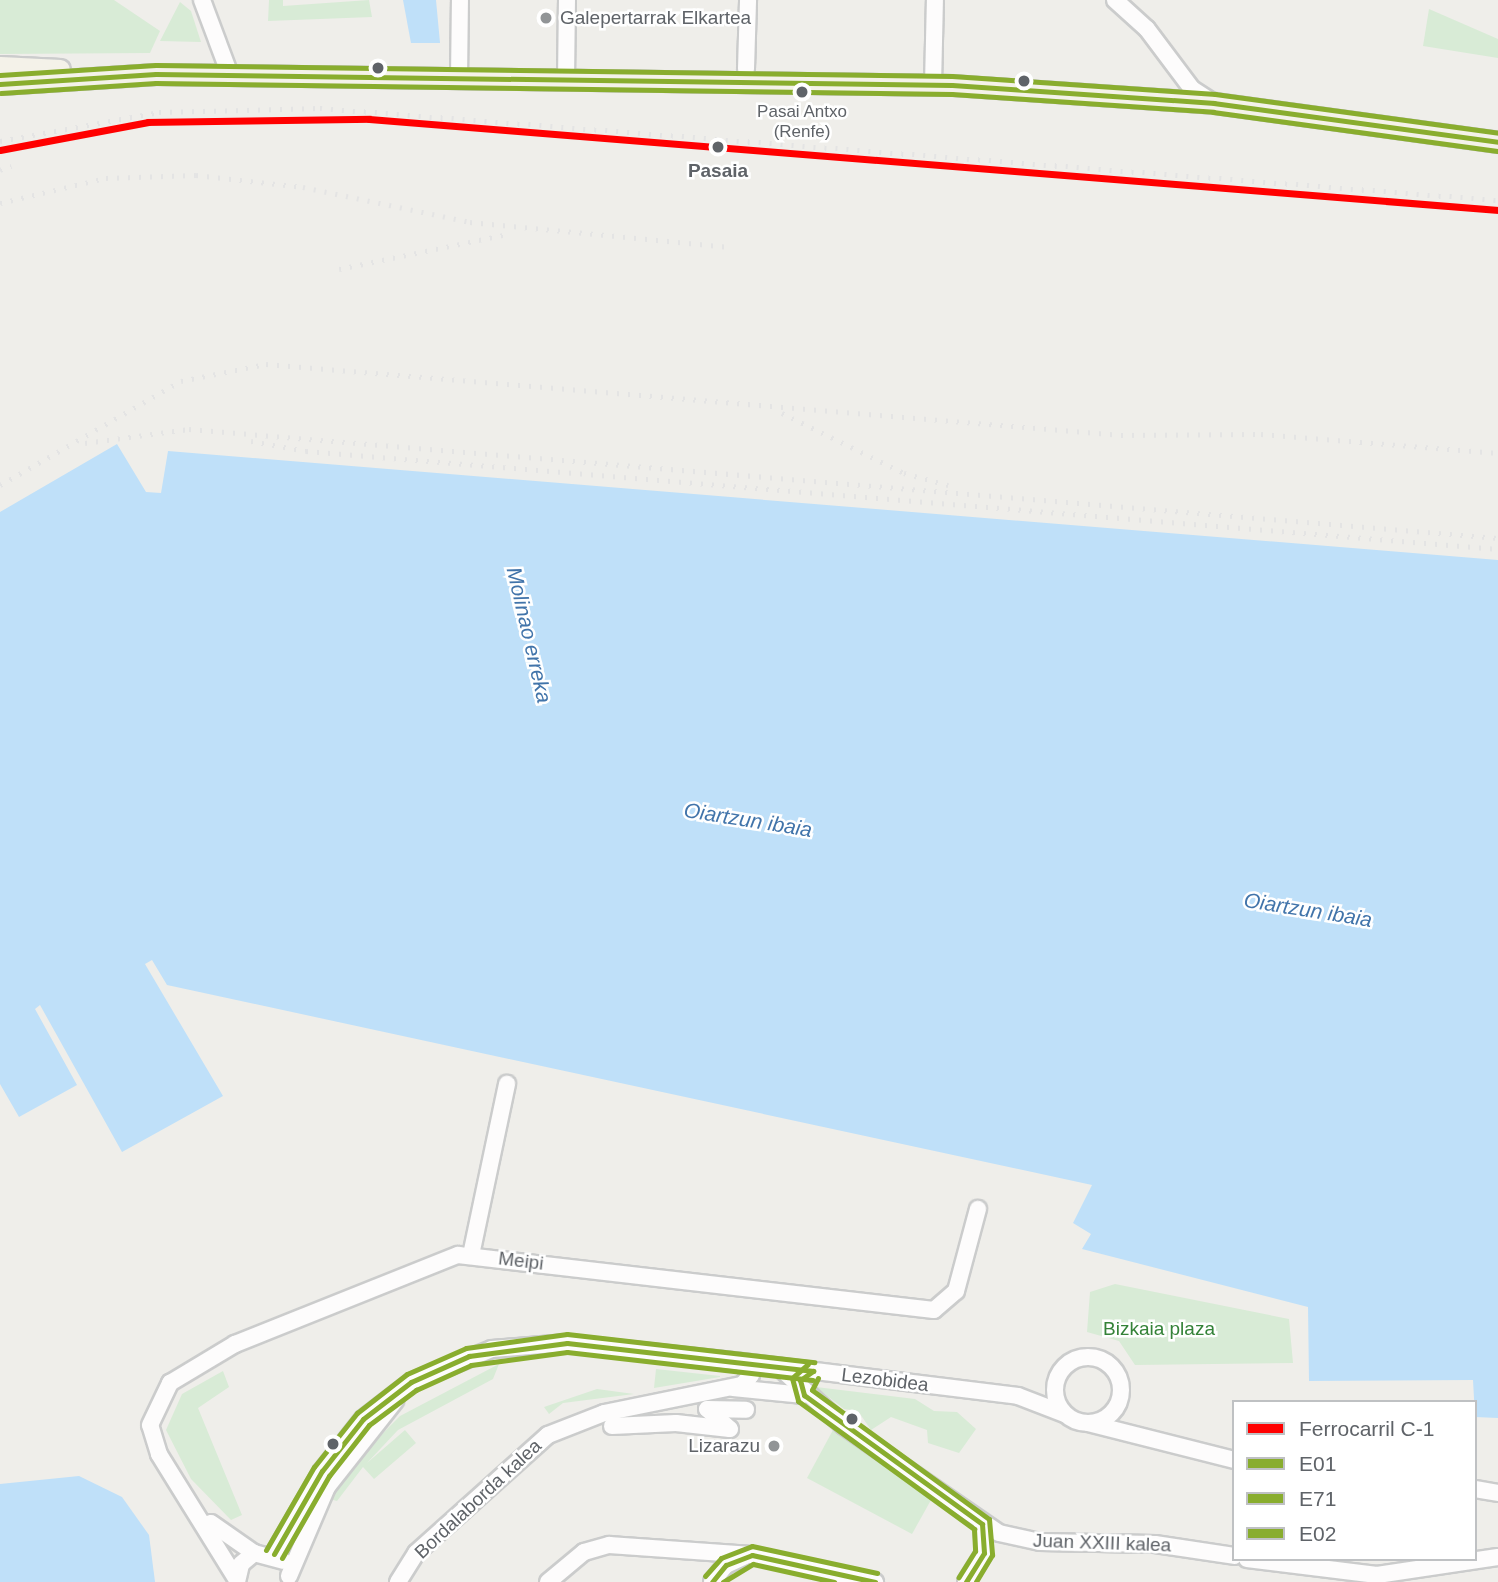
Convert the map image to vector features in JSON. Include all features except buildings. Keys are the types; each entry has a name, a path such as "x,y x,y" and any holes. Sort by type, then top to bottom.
{"main road":[{"path":"0,65 156,75"},
{"path":"0,84 156,75 230,75 933,85 1214,103 1498,142"}],"street":[{"path":"202,0 230,75"},
{"path":"459,78 460,0"},
{"path":"566,80 567,0"},
{"path":"746,69 748,0"},
{"path":"933,85 934,0"},
{"path":"1115,0 1147,29 1192,89 1214,103"},
{"path":"471,1255 507,1084"},
{"name":"Meipi","path":"237,1581 201,1514 152,1441 153,1410 170,1383 234,1344 431,1263 471,1255 928,1310 953,1297 978,1209"},
{"name":"Lezobidea","path":"274,1554 348,1435 389,1396 423,1376 492,1349 542,1343 778,1366 1018,1396 1065,1413"},
{"path":"1018,1396 1056,1379 1070,1362 1086,1357 1114,1370 1117,1404 1104,1418 1086,1422"},
{"path":"731,1388 749,1379 742,1362"},
{"name":"Juan XXIII kalea","path":"778,1366 804,1395 982,1524 1040,1542 1155,1544 1232,1556"},
{"path":"731,1388 804,1395 800,1380 813,1371"},
{"name":"Lezobidea","path":"289,1579 327,1487 364,1436 423,1376"},
{"path":"1056,1379 1056,1398 1065,1413 1086,1422 1232,1459"},
{"name":"Bordalaborda kalea","path":"398,1582 416,1553 548,1435 604,1413 731,1388"},
{"path":"612,1426 676,1423 730,1429 693,1396"},
{"path":"707,1409 746,1410"},
{"path":"1477,1489 1498,1493"},
{"name":"Meipi","path":"201,1514 254,1553"},
{"path":"966,1582 984,1553 982,1524"},
{"path":"548,1582 600,1546 752,1555 875,1582"},
{"path":"237,1581 241,1564 254,1553 274,1554 289,1579"},
{"path":"712,1582 726,1565 752,1555"},
{"path":"1477,1560 1498,1557"},
{"path":"1263,1561 1377,1575 1471,1561"}],"green space":[{"path":"0,0 114,0 160,31 150,53 0,54"},
{"path":"269,0 283,0 283,6 369,0 372,17 268,21"},
{"path":"180,2 191,11 201,42 160,41"},
{"path":"1429,9 1498,39 1498,58 1423,46"},
{"name":"Bizkaia plaza","path":"1115,1284 1289,1319 1293,1363 1135,1365 1119,1341 1087,1332 1090,1292"},
{"path":"499,1364 493,1379 398,1430 367,1463 405,1430 416,1443 374,1479 363,1467 337,1501 329,1499 345,1471 400,1416"},
{"path":"656,1369 720,1376 720,1377 654,1388"},
{"path":"223,1371 229,1387 198,1408 242,1515 231,1520 191,1479 166,1430 182,1394"},
{"path":"816,1387 915,1399 934,1411 957,1412 976,1429 959,1453 928,1443 927,1430 891,1417 871,1430 858,1411 844,1409"},
{"path":"597,1389 634,1394 563,1403 549,1414 544,1407"},
{"path":"833,1430 931,1500 912,1534 807,1478"}],"water":[{"path":"403,0 436,0 440,43 411,43"},
{"path":"117,444 146,492 161,493 168,451 1498,560 1498,1418 1477,1417 1473,1380 1309,1381 1308,1307 1082,1249 1091,1234 1073,1223 1092,1185 167,985 152,960 145,964 223,1096 122,1152 40,1005 35,1009 77,1085 19,1117 0,1084 0,512"},
{"path":"79,1476 122,1497 149,1535 155,1582 0,1582 0,1484"}],"railway":[{"path":"0,141 159,112 320,108 1498,200"},
{"path":"0,170 11,166"},
{"path":"0,203 106,178 196,175 303,187 470,222 730,247"},
{"path":"339,269 508,234"},
{"path":"0,485 181,381 266,364 1121,435 1261,434 1498,453"},
{"path":"782,413 904,473 948,485"},
{"path":"85,443 189,429 1498,538"},
{"path":"251,441 306,451 1498,549"}],"rail line":[{"name":"C-1","path":"0,150 148,122 369,119 1498,210"}],"transit line":[{"name":"E02","path":"0,75 156,65 952,76 1215,94 1498,133"},
{"name":"E01","path":"0,84 156,74 952,85 1214,103 1498,142"},
{"name":"E71","path":"1,93 156,83 952,94 1213,112 1497,151"},
{"path":"266,1550 314,1467 357,1413 407,1374 466,1348 567,1334 814,1362"},
{"name":"E01","path":"274,1554 322,1471 363,1419 411,1382 469,1356 567,1343 813,1371"},
{"name":"E71","path":"282,1558 329,1476 369,1425 416,1390 471,1365 567,1352 812,1380"},
{"name":"E71","path":"808,1364 792,1378 798,1401 974,1529 975,1551 959,1577"},
{"name":"E01","path":"813,1371 800,1380 804,1395 982,1524 984,1553 966,1582"},
{"path":"818,1378 812,1390 989,1519 992,1555 976,1582"},
{"path":"705,1576 721,1558 752,1546 877,1573"},
{"name":"E01","path":"712,1582 726,1565 752,1555 875,1582"},
{"name":"E71","path":"723,1582 753,1564 834,1582"}],"place":[{"name":"Galepertarrak Elkartea","path":"546,18"},
{"name":"Pasai Antxo (Renfe)","path":"802,92"},
{"name":"Pasaia","path":"718,147"},
{"name":"Lizarazu","path":"774,1446"}],"water label":[{"name":"Molinao erreka","path":"529,635"},
{"name":"Oiartzun ibaia","path":"748,820"},
{"name":"Oiartzun ibaia","path":"1308,910"}]}
